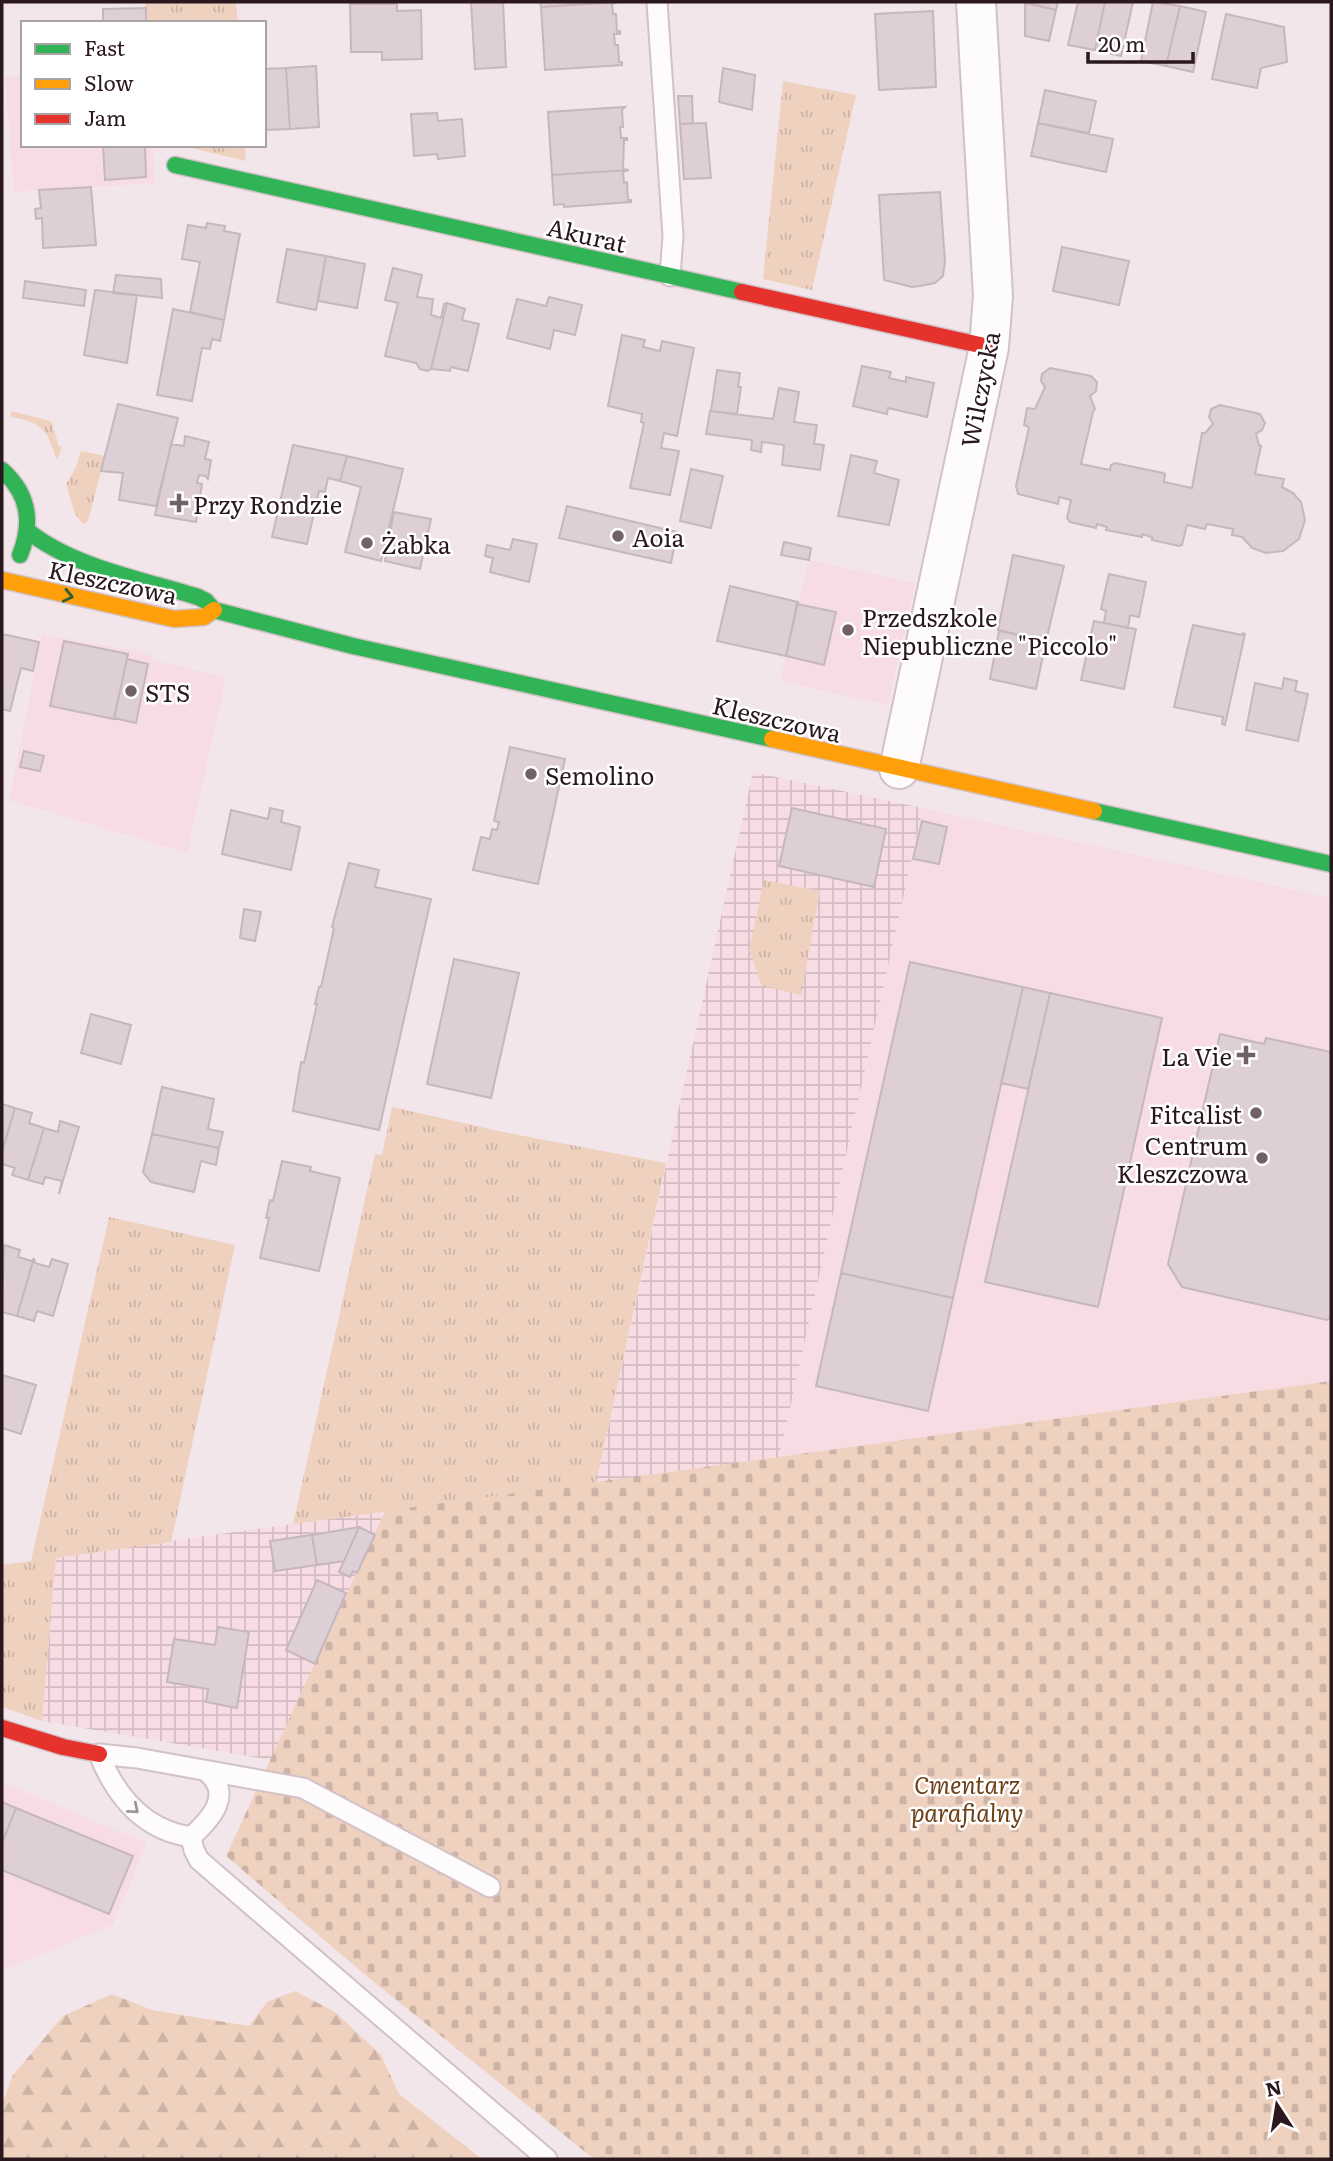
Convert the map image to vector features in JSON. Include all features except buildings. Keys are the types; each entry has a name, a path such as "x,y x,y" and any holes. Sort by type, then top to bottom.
{"main road":[{"name":"Akurat","path":"175,165 989,347"},
{"path":"2,470 24,495 29,513 27,540 19,557 2,574"},
{"name":"Kleszczowa","path":"28,531 52,549 103,568 198,597 214,610 353,646 1331,864"},
{"name":"Kleszczowa","path":"2,580 174,619 204,617 214,610"},
{"path":"2,1728 99,1754"}],"street":[{"name":"Wilczycka","path":"898,769 989,347 993,296 976,2"}],"lane":[{"path":"657,2 673,236 670,276"},
{"path":"99,1754 118,1794 133,1809 172,1834 191,1837 209,1822 219,1805 214,1777 206,1771"},
{"path":"99,1754 137,1758 303,1788 490,1887"},
{"path":"191,1837 199,1860 547,2159"}],"shaded area":[{"path":"5,76 21,76 21,147 153,147 155,183 14,192"},
{"name":"Przedszkole Niepubliczne \"Piccolo\"","path":"809,560 915,583 888,705 780,681"},
{"path":"42,634 150,654 153,660 226,678 187,853 9,800"},
{"path":"753,772 923,808 779,1457 596,1483"},
{"path":"923,808 1331,898 1331,1381 779,1457"},
{"path":"385,1511 271,1760 42,1721 56,1557"},
{"path":"2,1782 147,1843 113,1925 2,1970"}],"green space":[{"path":"145,2 236,2 238,21 146,21"},
{"path":"783,81 856,95 812,290 763,279"},
{"path":"186,147 245,147 246,161"},
{"path":"11,411 51,421 59,446 62,447 57,460 42,429 31,422 11,417"},
{"path":"81,451 105,456 88,521 83,524 75,514 66,484"},
{"path":"764,880 820,891 801,995 762,986 749,950"},
{"path":"392,1107 508,1133 666,1163 596,1483 293,1524 375,1154 382,1155"},
{"path":"109,1217 235,1245 171,1542 56,1558 42,1721 2,1707 2,1565 31,1561"},
{"name":"Cmentarz parafialny","path":"1331,1381 1331,2159 594,2159 369,1978 226,1856 385,1511"},
{"path":"295,1991 335,2012 381,2055 399,2094 482,2159 2,2159 2,2104 13,2075 63,2016 112,1994 152,2010 249,2026 267,2002"}],"traffic: fast":[{"path":"175,165 742,292"},
{"path":"2,470 18,489 26,509 26,531 20,555"},
{"path":"28,531 66,554 87,563 198,597 214,610 353,646 772,739"},
{"path":"1094,811 1331,864"}],"traffic: slow":[{"path":"2,580 174,619 204,617 214,610"},
{"path":"772,739 1094,811"}],"traffic: jam":[{"path":"742,292 989,347"},
{"path":"2,1728 63,1747 99,1754"}],"place":[{"name":"Przy Rondzie","path":"179,503"},
{"name":"Aoia","path":"618,536"},
{"name":"Żabka","path":"367,543"},
{"name":"Przedszkole Niepubliczne \"Piccolo\"","path":"848,630"},
{"name":"STS","path":"131,691"},
{"name":"Semolino","path":"531,774"},
{"name":"La Vie","path":"1246,1055"},
{"name":"Fitcalist","path":"1256,1113"},
{"name":"Centrum Kleszczowa","path":"1262,1158"}]}
